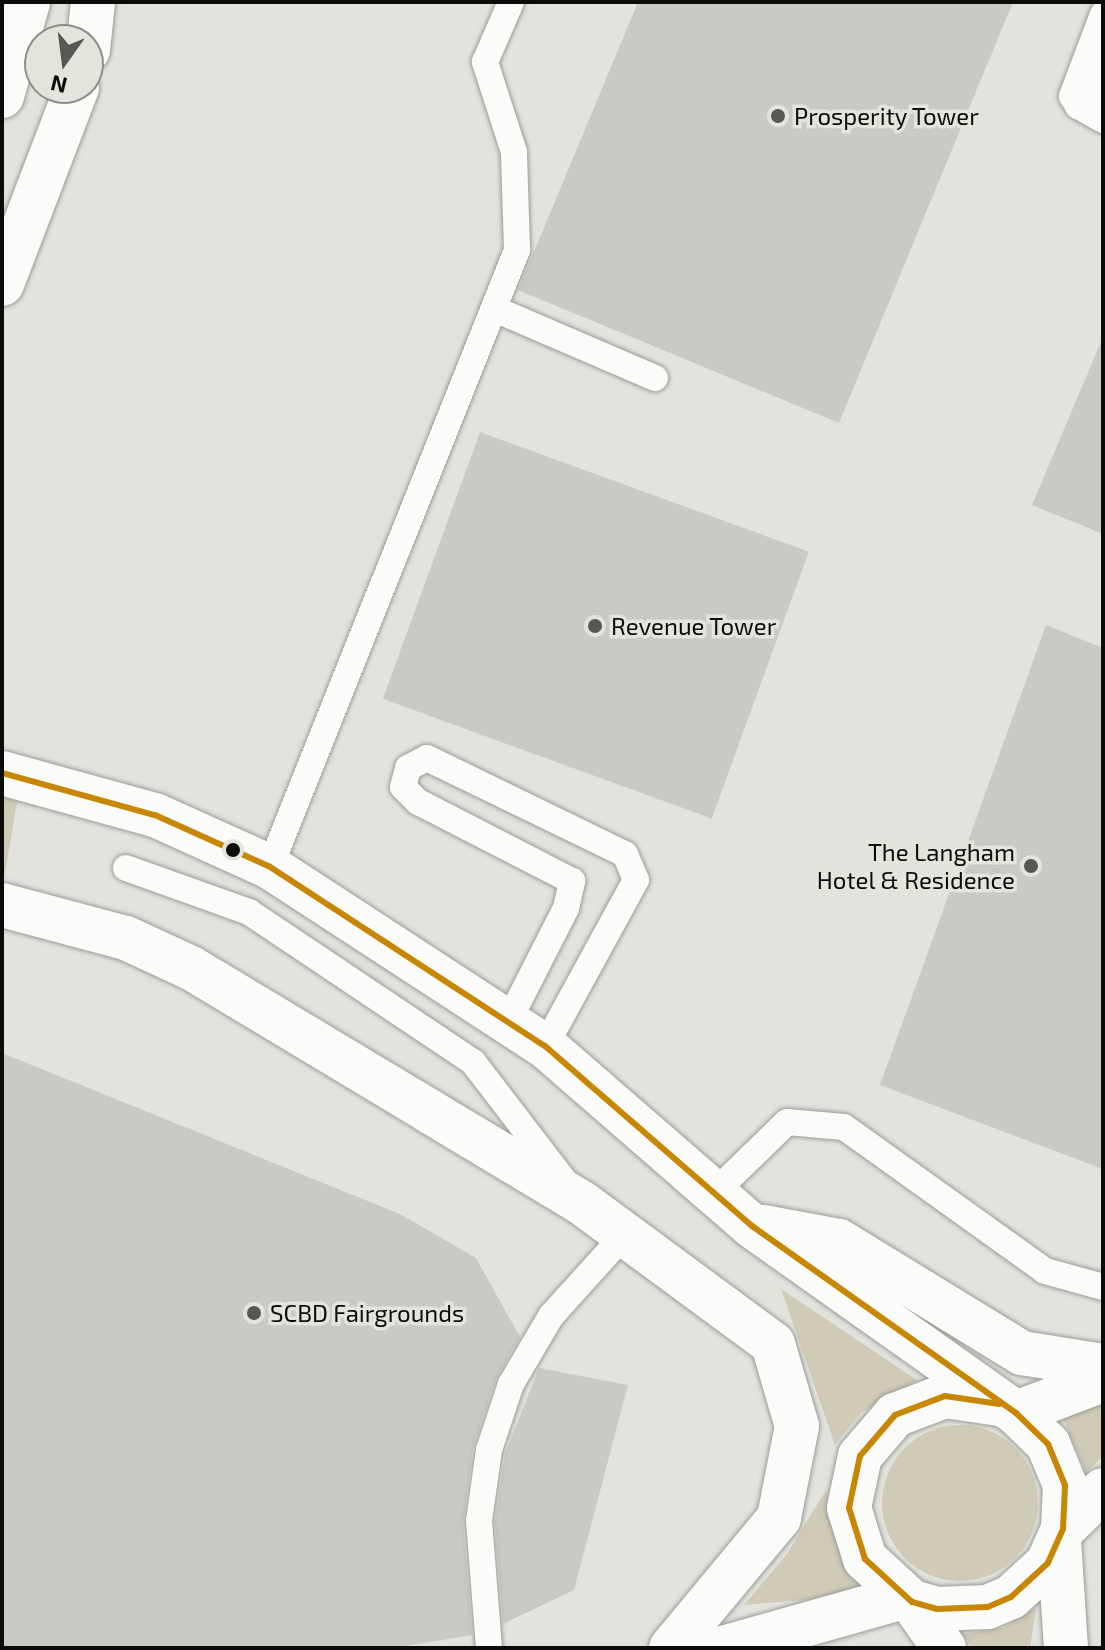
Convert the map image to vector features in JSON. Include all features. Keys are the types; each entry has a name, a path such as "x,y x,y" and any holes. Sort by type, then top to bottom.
{"main road":[{"path":"2,96 28,2"},
{"path":"91,24 93,2"},
{"path":"2,284 71,104"},
{"path":"2,773 155,815 270,867 545,1046 752,1226 1007,1408 1048,1444 1065,1485 1061,1535 1066,1648"},
{"path":"2,905 126,938 191,968 582,1203 773,1344 797,1426 779,1518 671,1648"},
{"path":"752,1226 839,1241 1022,1353 1103,1366"},
{"path":"944,1648 908,1599 865,1559 849,1508 860,1456 895,1415 945,1396 1007,1408 1103,1380"},
{"path":"723,1648 908,1599 962,1611 1011,1597 1048,1563 1061,1535 1103,1490"}],"lane":[{"path":"270,867 497,310 517,250 518,191 514,152 485,62 511,2"},
{"path":"1088,88 1103,14"},
{"path":"1103,43 1088,88 1072,96 1078,106 1103,120"},
{"path":"497,310 655,378"},
{"path":"509,1020 566,908 572,881 418,802 403,787 408,768 427,758 625,854 636,880 545,1046"},
{"path":"126,868 249,912 473,1062 582,1203"},
{"path":"713,1194 787,1122 844,1127 1045,1271 1103,1287"},
{"path":"489,1648 479,1521 489,1450 511,1384 551,1316 625,1234"}],"shaded area":[{"path":"2,793 18,797 3,884 2,884"},
{"path":"781,1289 917,1380 861,1413 835,1445"},
{"path":"1103,1404 1103,1457 1086,1472 1062,1416"},
{"path":"960,1425 990,1431 1015,1448 1032,1473 1038,1503 1032,1533 1015,1558 990,1575 960,1581 930,1575 905,1558 888,1533 882,1503 888,1473 905,1448 930,1431"},
{"path":"826,1490 837,1546 866,1595 744,1605 787,1554"},
{"path":"1036,1608 1030,1648 973,1648 962,1634 1003,1628"}],"building":[{"name":"Prosperity Tower","path":"638,2 1013,2 839,423 518,290"},
{"path":"1103,337 1103,534 1032,505"},
{"name":"Revenue Tower","path":"480,432 809,552 712,819 383,699"},
{"name":"The Langham Hotel & Residence","path":"1046,625 1103,648 1103,1169 880,1085"},
{"name":"SCBD Fairgrounds","path":"2,1053 400,1214 476,1258 520,1337 496,1379 473,1448 463,1522 472,1635 394,1648 2,1648"},
{"path":"539,1368 628,1385 574,1590 503,1624 495,1522 505,1454"}],"transit line":[{"path":"2,773 155,815 270,867 545,1046 752,1226 1016,1413 1048,1444 1065,1485 1063,1529 1048,1563 1011,1597 987,1607 937,1609 912,1602 865,1559 849,1508 860,1456 895,1415 945,1396 999,1404"}],"place":[{"name":"Prosperity Tower","path":"778,116"},
{"name":"Revenue Tower","path":"595,626"},
{"name":"The Langham Hotel & Residence","path":"1031,866"},
{"name":"SCBD Fairgrounds","path":"254,1313"}]}
